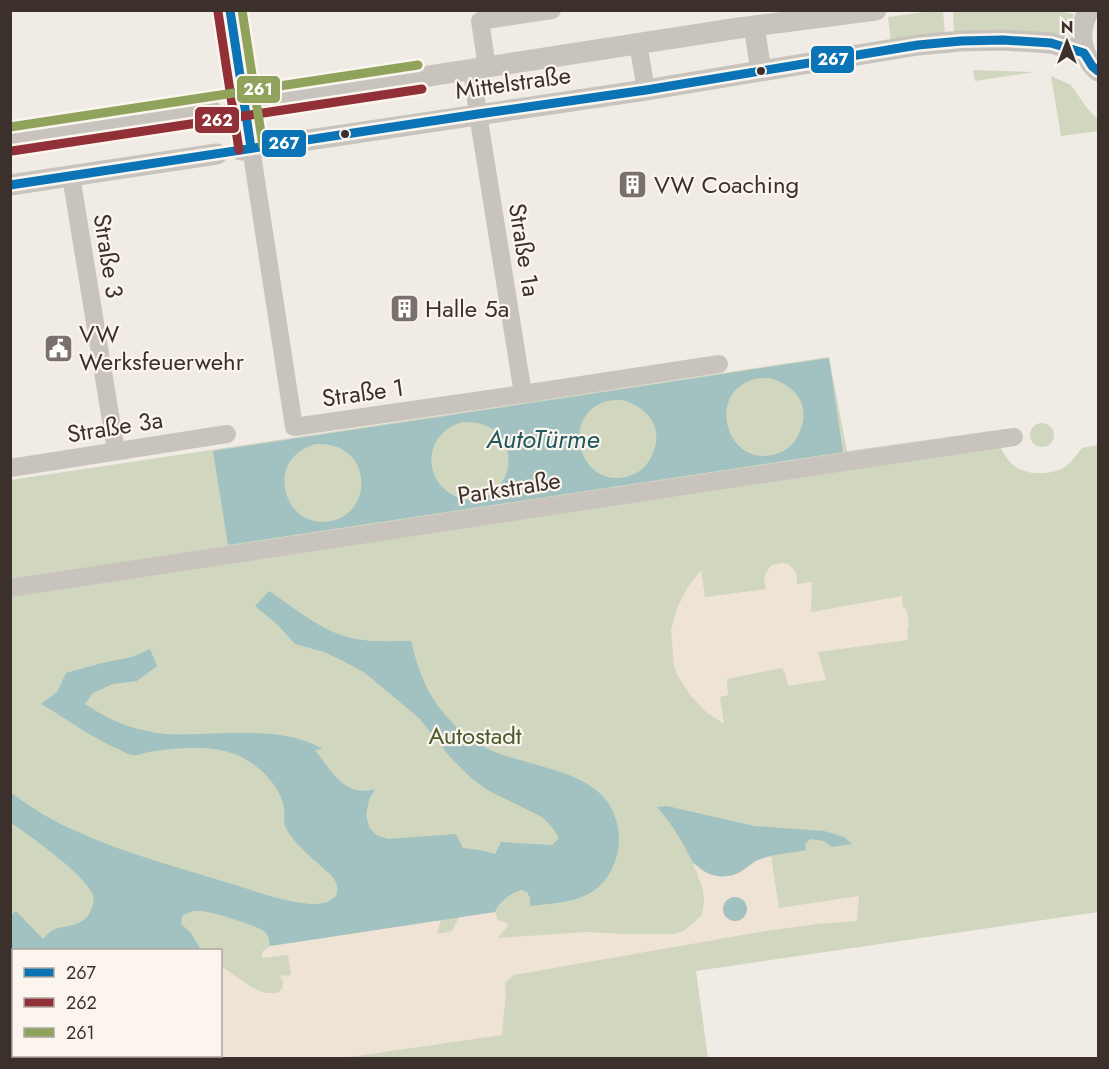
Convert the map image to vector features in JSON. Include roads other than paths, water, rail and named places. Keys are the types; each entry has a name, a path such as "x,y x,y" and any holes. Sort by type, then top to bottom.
{"street":[{"name":"Straße 1a","path":"523,394 478,114 480,21 552,10"},
{"name":"Mittelstraße","path":"240,105 704,33 876,10"},
{"path":"1089,10 1083,20 1081,36 1084,53 1098,71"},
{"path":"754,26 761,71"},
{"name":"Mittelstraße","path":"246,149 646,90 918,45 1003,40 1051,43 1084,53"},
{"path":"638,43 646,90"},
{"path":"235,44 246,149"},
{"path":"10,139 210,109"},
{"name":"Straße 1","path":"246,149 294,427 719,364"},
{"path":"10,185 216,154"},
{"name":"Straße 3","path":"71,176 116,451"},
{"name":"Straße 3a","path":"10,468 227,434"},
{"name":"Parkstraße","path":"10,588 1014,437"}],"water":[{"name":"AutoTürme","path":"829,358 843,452 228,545 213,451","holes":["758,378 779,381 794,391 804,414 803,423 795,440 784,451 776,454 760,456 746,451 735,442 729,429 726,415 729,401 737,389","611,400 622,400 639,408 652,420 655,428 656,445 652,455 643,468 629,476 613,478 599,473 588,464 582,451 579,437 582,423 590,411","463,422 483,424 497,433 506,445 509,460 506,474 499,487 487,496 470,500 459,498 445,490 436,478 432,468 433,448 444,432","316,444 335,446 348,453 357,464 361,478 361,491 356,504 346,515 332,521 316,521 302,516 292,505 286,492 284,478 289,464 299,452"]},
{"path":"269,591 313,621 349,638 411,641 425,684 440,708 460,730 491,750 557,771 597,790 610,806 618,828 618,851 608,877 590,893 568,901 530,906 527,892 521,890 505,898 495,912 270,946 269,938 260,929 224,916 193,911 182,916 181,924 191,933 200,949 12,949 11,992 11,915 16,911 43,939 53,930 83,921 90,912 93,895 80,877 69,867 11,823 11,793 69,828 149,859 289,901 318,904 328,902 336,896 337,888 334,879 299,846 289,833 284,824 284,808 277,789 253,764 242,757 206,748 181,748 138,755 130,754 100,740 41,704 57,692 66,673 132,657 150,649 157,666 137,681 113,684 93,693 85,704 124,725 145,731 167,734 246,733 287,736 323,749 315,750 340,781 355,790 375,789 369,800 366,815 369,827 376,835 388,839 456,834 463,848 495,854 501,842 552,845 559,838 542,817 489,791 471,778 450,757 419,718 365,673 324,652 295,644 279,626 255,606"},
{"path":"667,806 754,826 824,831 844,837 852,844 832,847 824,841 810,839 805,844 806,850 765,857 736,874 717,876 693,863 668,820 657,807"},
{"path":"735,897 743,901 747,909 743,917 735,921 727,917 723,909 727,901"}],"tunnel":[{"path":"230,10 235,44"}],"place":[{"name":"VW Coaching","path":"633,185"},
{"name":"Halle 5a","path":"404,309"},
{"name":"VW Werksfeuerwehr","path":"58,348"}],"park label":[{"name":"Autostadt","path":"475,736"}]}
